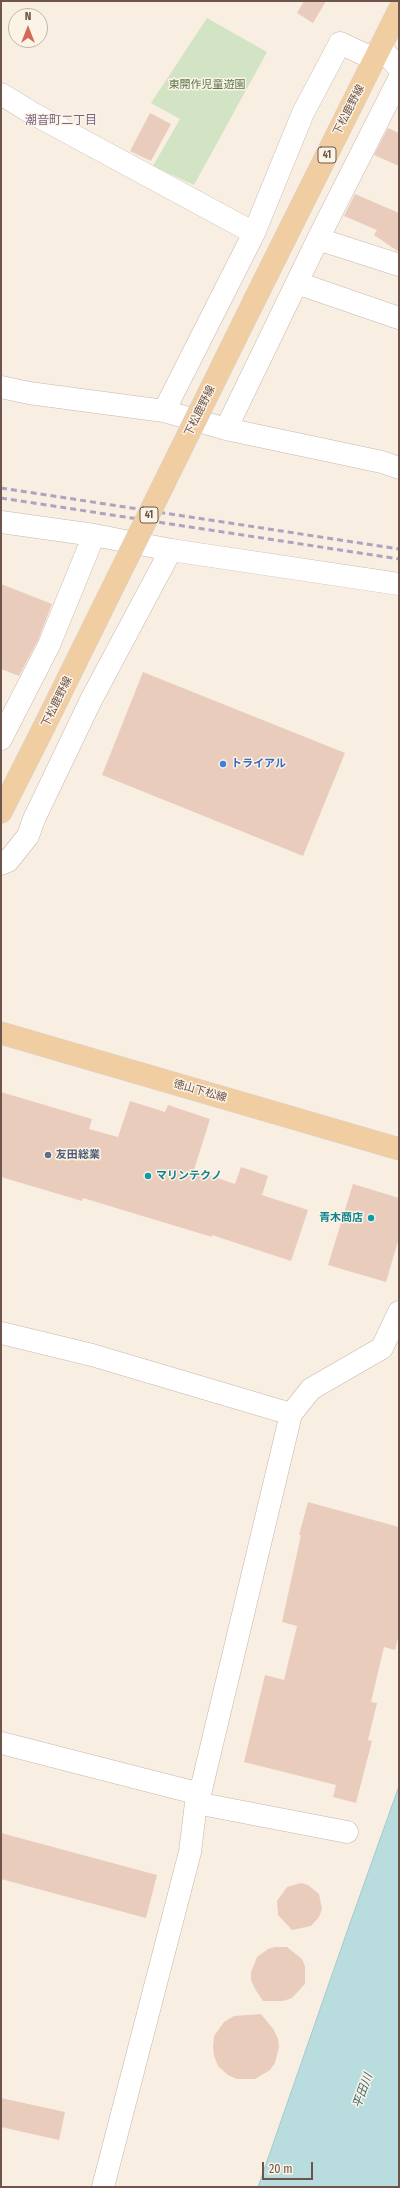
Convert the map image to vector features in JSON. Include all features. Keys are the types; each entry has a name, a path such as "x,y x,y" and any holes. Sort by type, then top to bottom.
{"main road":[{"name":"下松鹿野線","path":"1,812 399,10"},
{"name":"徳山下松線","path":"1,1033 399,1149"}],"street":[{"path":"164,411 254,233 303,113 340,43 377,53 399,68"},
{"path":"226,429 318,239 399,79"},
{"path":"1,94 32,113 254,233"},
{"path":"318,239 399,265"},
{"path":"297,283 399,318"},
{"path":"1,387 29,393 164,411 226,429 382,462 399,468"},
{"path":"1,522 94,535 171,550 399,584"},
{"path":"1,739 49,645 94,535"},
{"path":"1,864 8,861 28,836 34,819 91,700 171,550"},
{"path":"103,2187 190,1852 198,1799 291,1414 311,1389 382,1348 399,1312"},
{"path":"1,1333 92,1355 291,1414"},
{"path":"1,1743 198,1799 347,1832"}],"green space":[{"name":"東開作児童遊園","path":"207,18 267,52 194,185 153,166 180,119 151,103"}],"water":[{"name":"平田川","path":"399,1786 399,2187 258,2187 349,1926"}],"building":[{"path":"304,1 326,1 313,23 297,13"},
{"path":"150,113 171,124 151,161 130,151"},
{"path":"388,128 399,133 399,166 374,155"},
{"path":"355,194 399,213 399,252 374,235 377,230 344,216"},
{"path":"1,584 52,604 38,640 19,676 1,669"},
{"name":"トライアル","path":"143,672 345,753 303,856 102,775"},
{"path":"1,1092 92,1119 89,1129 118,1137 130,1101 165,1112 168,1105 210,1119 194,1170 235,1184 241,1167 268,1176 262,1195 308,1210 291,1261 212,1235 212,1237 83,1198 82,1201 1,1177"},
{"name":"青木商店","path":"353,1184 399,1198 399,1238 386,1282 328,1265"},
{"path":"308,1502 399,1527 399,1634 395,1650 384,1647 371,1702 377,1703 368,1740 372,1741 356,1803 333,1797 336,1785 244,1762 265,1675 284,1680 297,1626 282,1622 301,1535 299,1535"},
{"path":"1,1833 157,1875 146,1918 1,1879"},
{"path":"301,1883 308,1885 319,1894 322,1909 319,1917 311,1926 292,1930 278,1915 277,1901 287,1887"},
{"path":"275,1947 287,1947 302,1959 305,1966 305,1984 292,1998 283,2001 263,2001 251,1980 251,1972 257,1957 268,1949"},
{"path":"261,2014 274,2030 278,2039 279,2047 275,2063 270,2070 255,2079 237,2079 228,2075 218,2066 214,2056 214,2036 224,2022 234,2016"},
{"path":"1,2098 65,2112 59,2140 1,2127"}],"railway":[{"path":"1,488 399,549"},
{"path":"1,498 399,559"}],"place":[{"name":"トライアル","path":"223,764"},
{"name":"友田総業","path":"48,1155"},
{"name":"マリンテクノ","path":"148,1176"},
{"name":"青木商店","path":"371,1218"}],"district":[{"name":"潮音町二丁目","path":"61,121"}]}
